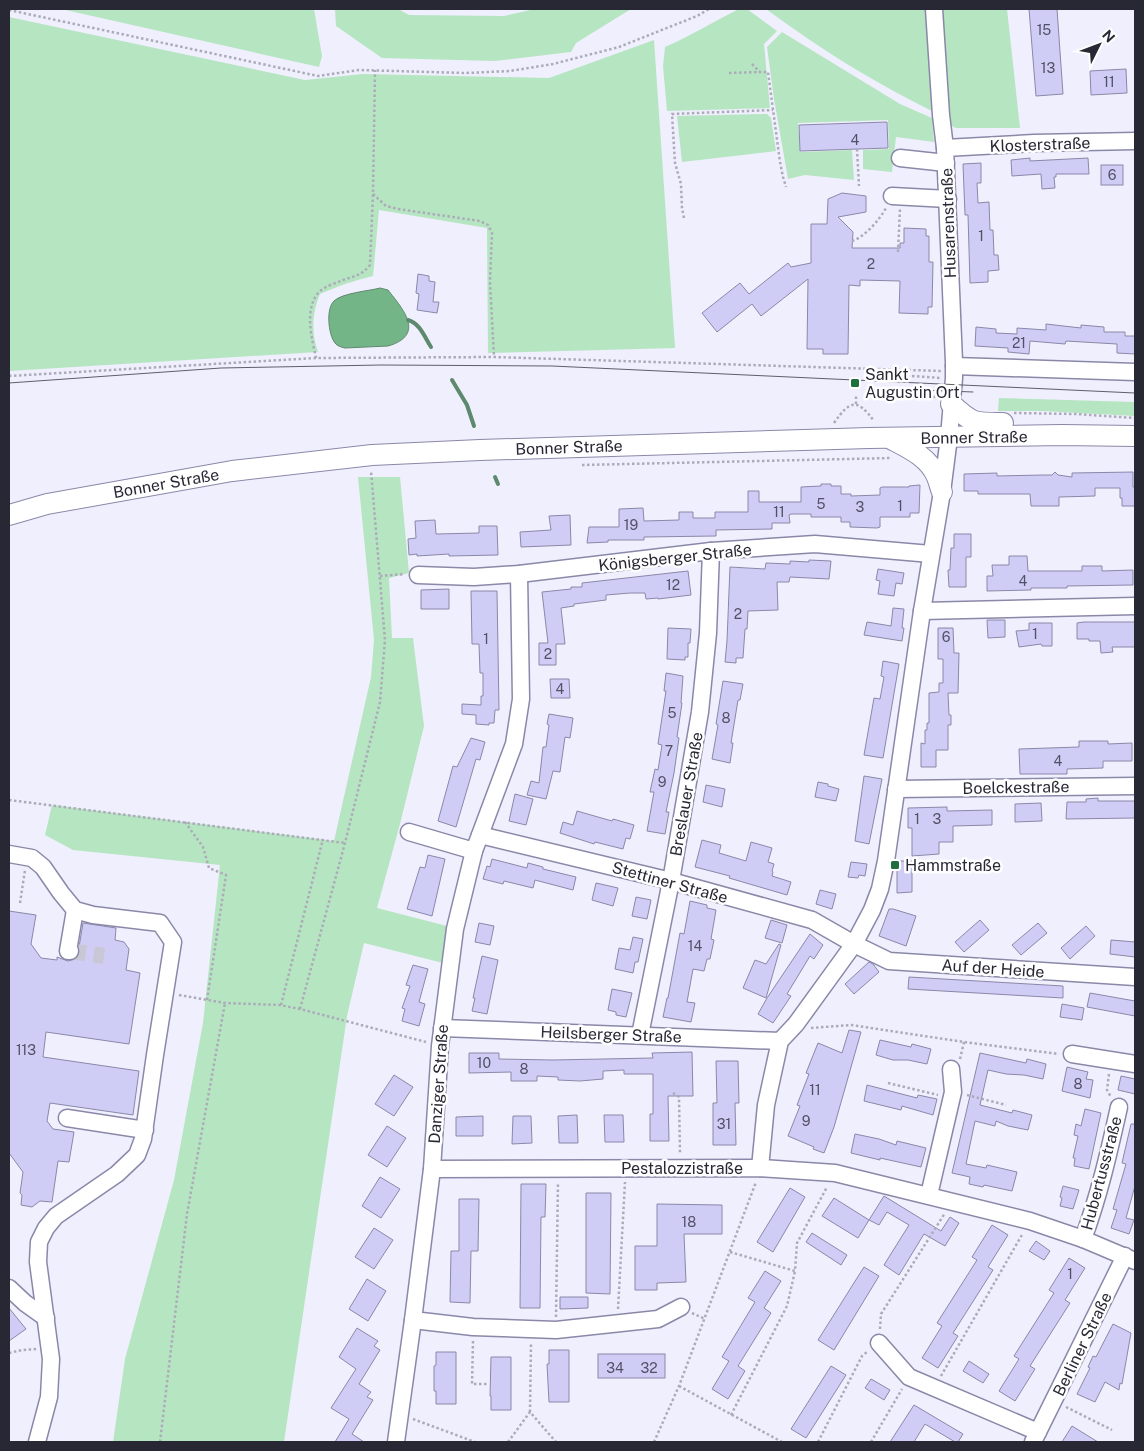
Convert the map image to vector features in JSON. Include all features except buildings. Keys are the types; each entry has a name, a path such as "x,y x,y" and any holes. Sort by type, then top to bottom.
{"main road":[{"path":"946,401 967,418 977,423 1006,423 1026,436"},
{"name":"Bonner Straße","path":"9,515 48,504 232,471 372,455 890,438 1135,436"},
{"path":"890,438 915,451 926,460 937,475 942,492"}],"street":[{"name":"Husarenstraße","path":"934,9 948,199 950,369 946,401 948,437"},
{"name":"Klosterstraße","path":"900,158 946,155 1034,143 1135,141"},
{"path":"892,196 948,199"},
{"path":"950,369 1135,372"},
{"path":"760,1168 766,1105 780,1041 796,1024 854,944 872,910 880,888 886,861 922,611 942,492 948,437"},
{"name":"Königsberger Straße","path":"418,575 474,577 519,574 711,551 815,544 931,554"},
{"name":"Breslauer Straße","path":"640,1035 671,881 700,712 708,633 711,551"},
{"name":"Danziger Straße","path":"396,1442 432,1169 440,1046 455,929 474,851 514,744 521,699 519,574"},
{"path":"922,611 1135,606"},
{"name":"Boelckestraße","path":"896,789 1135,786"},
{"path":"409,832 474,851"},
{"name":"Stettiner Straße","path":"480,835 671,881 812,920 854,944"},
{"path":"9,854 32,858 43,867 75,910 93,915 160,923 173,942 145,1130 138,1155 117,1174 56,1216 46,1228 39,1242 38,1262 51,1359 49,1397 37,1442"},
{"path":"70,951 68,951 75,910"},
{"name":"Auf der Heide","path":"854,944 888,961 1135,978"},
{"name":"Heilsberger Straße","path":"442,1028 780,1041"},
{"path":"1063,1054 1135,1064"},
{"path":"929,1195 952,1095 951,1069"},
{"name":"Hubertusstraße","path":"1083,1239 1107,1160 1119,1107"},
{"path":"66,1118 145,1130"},
{"name":"Pestalozzistraße","path":"432,1169 760,1168 835,1173 1030,1221 1083,1239 1130,1258"},
{"name":"Berliner Straße","path":"879,1342 910,1377 935,1387 1036,1437 1130,1258"},
{"path":"9,1288 25,1303 46,1318"},
{"path":"413,1320 473,1327 556,1330 658,1319 681,1307"}],"path":[{"path":"9,10 318,76 359,70 466,73 510,71 553,64 620,47 697,16 709,9"},
{"path":"752,64 760,72"},
{"path":"316,358 310,322 312,306 316,295 328,286 364,273 370,265 375,70"},
{"path":"729,73 768,72 786,187"},
{"path":"684,218 681,184 676,163 672,114 773,110"},
{"path":"857,149 859,186"},
{"path":"373,194 386,206 480,221 488,225 492,233 490,282 494,357"},
{"path":"852,241 858,239 881,217 892,196 900,205 898,252"},
{"path":"9,376 316,358 494,357 950,369"},
{"path":"912,376 941,378"},
{"path":"856,396 856,404"},
{"path":"913,396 946,401"},
{"path":"834,424 845,409 856,404 864,408 875,422"},
{"path":"1012,413 1076,414 1135,418"},
{"path":"574,465 895,458"},
{"path":"300,1009 380,702 385,640 371,470"},
{"path":"380,576 412,573 418,575"},
{"path":"9,800 344,843"},
{"path":"185,822 203,847 209,868 226,875 207,1000"},
{"path":"280,1005 324,839"},
{"path":"20,903 27,857"},
{"path":"166,993 225,1003 280,1005 440,1046"},
{"path":"160,1442 187,1214 225,1003"},
{"path":"796,1024 803,1028 851,1025 1063,1054"},
{"path":"1112,1060 1107,1090 1119,1107"},
{"path":"888,1083 1006,1104"},
{"path":"673,1092 679,1097 680,1168"},
{"path":"556,1330 558,1168"},
{"path":"617,1323 626,1168"},
{"path":"654,1442 679,1386 760,1168"},
{"path":"731,1415 787,1306 795,1271 797,1243 835,1173"},
{"path":"818,1442 862,1356 879,1342 881,1314 952,1201"},
{"path":"935,1387 1030,1221"},
{"path":"730,1252 795,1271"},
{"path":"473,1327 472,1384 487,1384"},
{"path":"508,1442 530,1412 531,1330"},
{"path":"9,1354 22,1350 50,1350"},
{"path":"871,1442 910,1377"},
{"path":"679,1386 782,1442"},
{"path":"1054,1401 1112,1430"},
{"path":"530,1412 556,1442"},
{"path":"400,1414 475,1442"}],"shaded area":[{"path":"61,9 314,9 322,56 319,67"},
{"path":"335,9 398,9 409,15 504,16 535,9 631,9 576,43 571,52 495,61 382,58 336,26"},
{"path":"739,9 747,9 777,31 764,44 770,108 667,111 663,66 665,47"},
{"path":"766,9 932,9 938,114 850,66"},
{"path":"941,9 1007,9 1020,128 956,128 947,124"},
{"path":"9,17 305,80 363,74 549,78 654,40 675,348 488,353 487,228 379,210 373,276 320,294 315,308 313,323 318,352 9,371"},
{"path":"782,32 900,104 932,118 934,142 896,137 892,172 863,169 863,150 889,149 888,120 798,123 800,152 852,150 854,180 805,175 788,179 767,47"},
{"path":"767,114 771,118 776,151 682,162 677,116"},
{"path":"380,288 388,290 405,313 409,328 406,335 400,341 388,346 345,348 337,345 331,334 329,321 331,304 338,298 349,294"},
{"path":"999,398 1135,402 1135,416 1042,411 998,411"},
{"path":"358,477 400,477 409,573 389,578 392,638 413,638 424,726 377,908 447,926 443,963 364,943 347,1016 284,1442 113,1442 125,1359 174,1180 203,1023 220,865 73,850 45,835 52,805 334,841 371,677 374,640"}],"waterway":[{"path":"408,320 419,327 431,347"},
{"path":"452,380 467,405 474,426"},
{"path":"495,477 498,484"}],"tunnel":[{"path":"70,951 104,956"}],"tram line":[{"path":"9,383 221,368 381,365 552,366 1135,393"},
{"path":"920,390 973,392"}],"place":[{"name":"Sankt Augustin Ort","path":"855,383"},
{"name":"Hammstraße","path":"895,865"}]}
